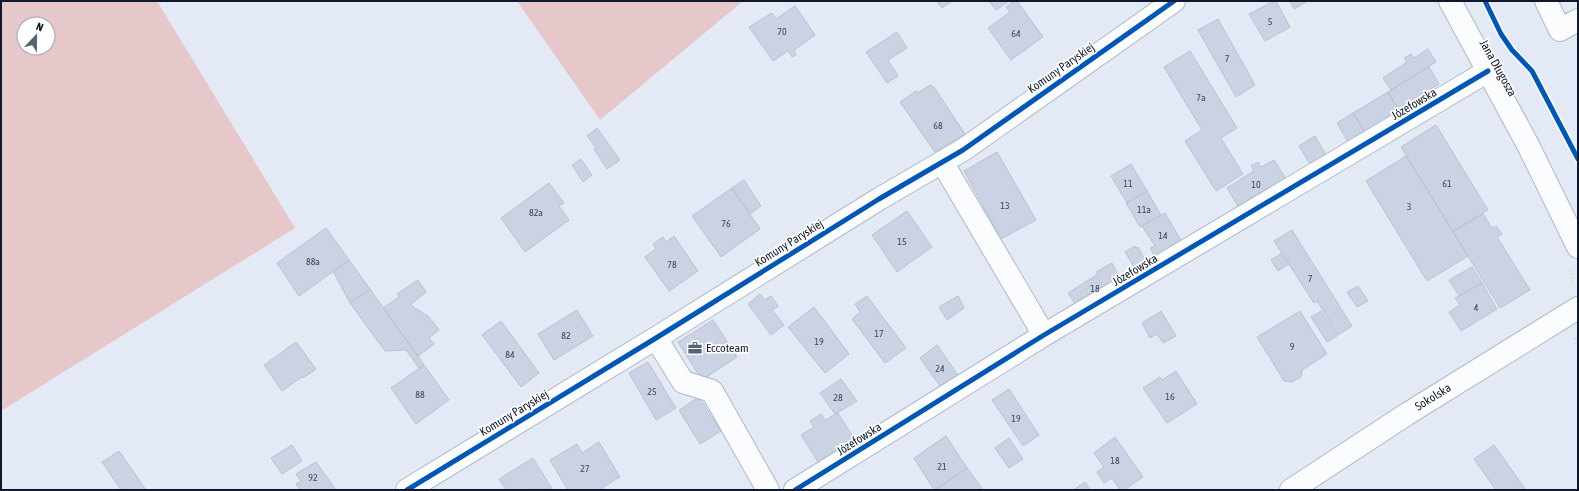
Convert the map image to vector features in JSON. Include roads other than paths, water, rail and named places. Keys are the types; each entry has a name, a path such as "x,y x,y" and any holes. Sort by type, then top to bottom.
{"street":[{"name":"Komuny Paryskiej","path":"407,490 656,338 879,199 963,150 1174,1"},
{"name":"Jana Długosza","path":"1450,1 1528,145 1578,247"},
{"path":"1546,1 1560,30 1578,20"},
{"name":"Józefowska","path":"795,490 1044,335 1488,71"},
{"path":"942,162 1044,335"},
{"name":"Sokolska","path":"1291,490 1407,414 1574,299"},
{"path":"656,338 683,382 712,391 768,490"}],"place":[{"name":"Eccoteam","path":"695,348"}]}
